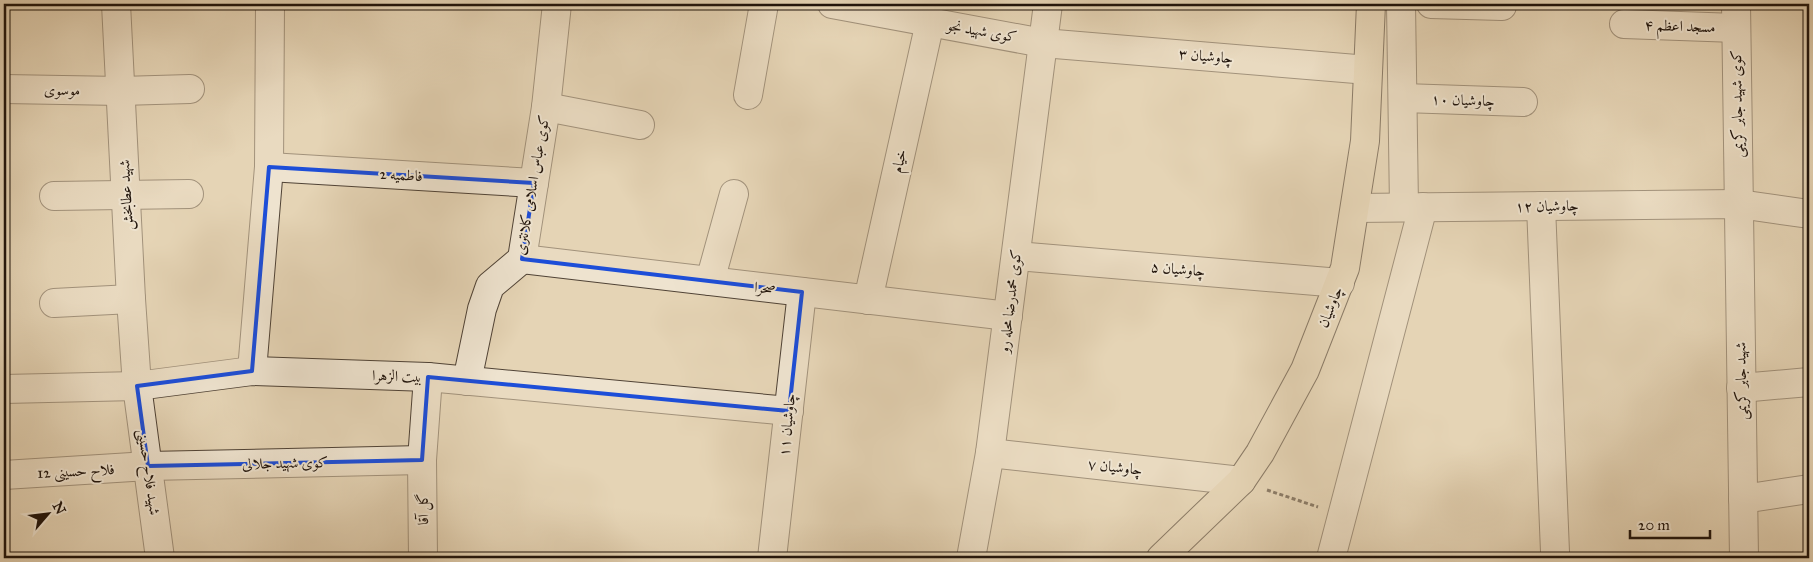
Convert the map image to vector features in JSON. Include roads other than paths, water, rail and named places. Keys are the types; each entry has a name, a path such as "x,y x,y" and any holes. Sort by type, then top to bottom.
{"main road":[{"name":"چاوشیان","path":"1161,558 1240,480 1260,453 1305,370 1346,268 1365,141 1371,4"}],"street":[{"name":"شهید عطابخش","path":"116,4 137,386"},
{"path":"252,371 269,167 270,4"},
{"name":"کوی عباس اسلامی کلانتری","path":"467,381 482,309 490,286 522,259 546,107 557,4"},
{"path":"748,95 764,4"},
{"name":"کوی شهید نجو","path":"837,4 1043,43"},
{"name":"کوی محمدرضا محله رو","path":"971,558 990,452 1048,4"},
{"path":"1331,558 1413,207 1403,98 1401,4"},
{"path":"1431,4 1502,6"},
{"name":"مسجد اعظم ۴","path":"1624,24 1736,16"},
{"name":"کوی شهید جابر کریمی","path":"1736,16 1739,204"},
{"name":"خیام","path":"868,300 930,22"},
{"name":"چاوشیان ۳","path":"1043,43 1368,70"},
{"name":"موسوی","path":"4,89 121,91 190,89"},
{"name":"چاوشیان ۱۰","path":"1403,98 1523,102"},
{"path":"546,107 640,125"},
{"name":"فاطمیه 2","path":"269,167 534,183"},
{"path":"54,196 189,194"},
{"path":"710,281 734,194"},
{"name":"چاوشیان ۱۲","path":"1355,208 1739,204 1809,214"},
{"name":"شهید جابر کریمی","path":"1739,204 1744,558"},
{"path":"1541,206 1555,552"},
{"name":"چاوشیان ۵","path":"1016,256 1340,283"},
{"name":"صحرا","path":"522,259 1008,316"},
{"name":"چاوشیان ۱۱","path":"772,558 802,292"},
{"path":"54,303 131,299"},
{"name":"بیت الزهرا","path":"4,389 137,386 252,371 428,377 789,411"},
{"name":"گل آقا","path":"424,558 422,460 428,377"},
{"path":"1741,388 1809,382"},
{"name":"شهید فلاح حسینی","path":"137,386 160,558"},
{"name":"چاوشیان ۷","path":"990,452 1240,480"},
{"name":"کوی شهید جلالی","path":"148,466 422,460"},
{"name":"فلاح حسینی 12","path":"4,475 148,466"},
{"path":"1743,499 1809,489"}]}
